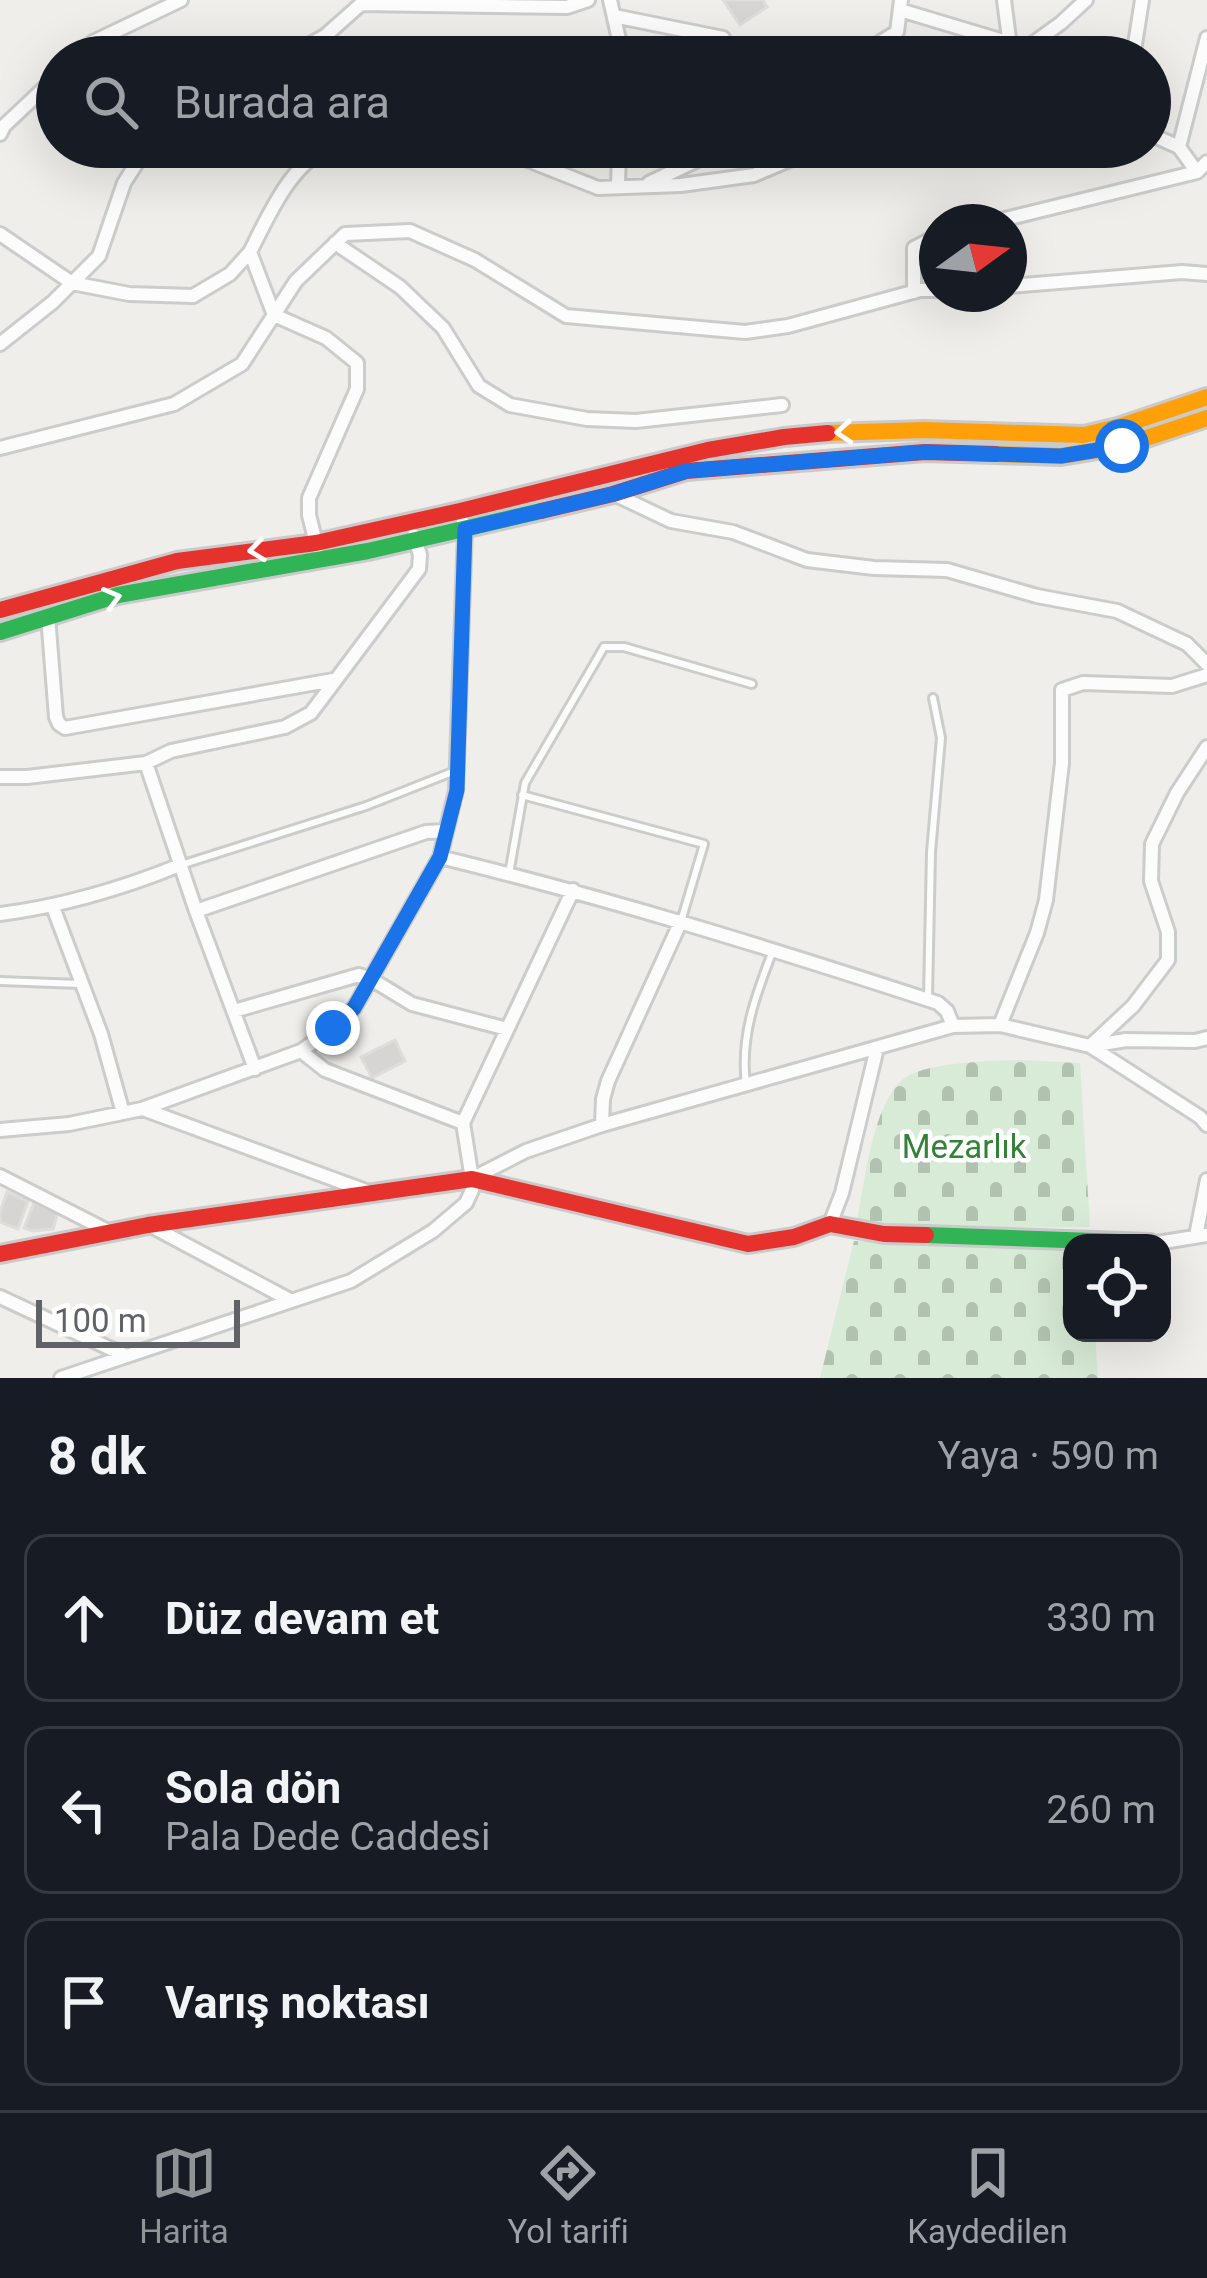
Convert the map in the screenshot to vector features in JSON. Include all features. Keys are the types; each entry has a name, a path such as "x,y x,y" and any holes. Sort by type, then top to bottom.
{"street":[{"path":"106,36 181,0"},
{"path":"345,0 567,7 588,0"},
{"path":"610,0 617,36"},
{"path":"1004,0 1010,36"},
{"path":"1039,36 1086,0"},
{"path":"1136,36 1142,0"},
{"path":"325,36 361,4"},
{"path":"891,36 898,32 901,5 974,36"},
{"path":"614,16 714,36"},
{"path":"1179,147 1207,38"},
{"path":"1,128 36,96"},
{"path":"1171,143 1202,167"},
{"path":"1027,213 1202,167"},
{"path":"0,344 53,302 98,256 134,168"},
{"path":"0,234 72,283 129,294 193,296 230,274 250,253 280,193 304,168"},
{"path":"548,168 598,188 754,176 772,168"},
{"path":"618,168 618,187"},
{"path":"642,186 680,168"},
{"path":"0,448 174,404 242,364 296,281 345,234 410,231 475,260 566,316 745,332 788,326 919,292"},
{"path":"335,243 400,287 443,328 479,386 510,405 587,419 636,421 782,405"},
{"path":"914,292 914,248 919,245"},
{"path":"250,253 274,315 326,338 357,363 357,389 309,498 318,552"},
{"path":"1027,285 1207,274"},
{"path":"463,520 708,450 784,436 863,430 1084,435 1207,397"},
{"path":"0,632 118,595 463,520 613,494 686,471 925,452 1061,456 1122,446 1207,418"},
{"path":"613,494 671,521 733,532 807,560 874,568 947,569 1036,596 1117,611 1187,644 1207,664"},
{"path":"0,1130 69,1124 142,1109 301,1052 354,1008 440,857 457,790 463,520"},
{"path":"0,777 146,763 171,752 285,727 311,713 419,569 413,531"},
{"path":"0,610 177,561 318,552"},
{"path":"48,616 56,717 65,728 333,680"},
{"path":"1000,1025 1046,900 1061,763 1062,690 1083,682 1172,686 1207,674"},
{"path":"1090,1046 1133,1006 1168,960 1168,932 1150,881 1152,844 1207,746"},
{"path":"146,763 255,1069"},
{"path":"1189,774 1207,778"},
{"path":"196,911 426,832 445,831"},
{"path":"440,857 681,921 928,1000 947,1011 953,1026"},
{"path":"0,914 53,907 180,865"},
{"path":"61,1378 351,1281 433,1231 466,1203 472,1179 463,1123 573,890"},
{"path":"53,907 83,984 123,1113"},
{"path":"602,1126 608,1081 681,921"},
{"path":"234,1011 355,976 371,979 412,1004 507,1029"},
{"path":"0,1254 108,1231 472,1179 526,1151 602,1126 953,1026 1000,1025 1090,1046 1207,1125"},
{"path":"1090,1046 1207,1038"},
{"path":"830,1225 877,1048"},
{"path":"301,1052 325,1070 463,1123"},
{"path":"142,1109 369,1192"},
{"path":"0,1176 108,1231"},
{"path":"472,1179 748,1244 830,1225 884,1234 1063,1240"},
{"path":"1171,1241 1202,1236 1207,1180"},
{"path":"148,1225 290,1300"},
{"path":"0,1298 125,1355"}],"lane":[{"path":"508,874 525,783 604,647 624,647 752,684"},
{"path":"928,1000 931,852 941,738 933,698"},
{"path":"180,865 366,806 457,770"},
{"path":"522,794 704,844 681,921"},
{"path":"746,1085 746,1034 773,950"},
{"path":"0,980 83,984"}],"green space":[{"name":"Mezarlık","path":"1020,1060 1080,1063 1090,1227 937,1229 857,1221 877,1126 902,1080 941,1066"},
{"name":"Mezarlık","path":"854,1241 1063,1251 1063,1342 1096,1342 1098,1378 820,1378"}],"building":[{"path":"723,0 763,0 767,7 740,25"},
{"path":"395,1040 405,1061 372,1078 361,1057"},
{"path":"7,1192 28,1201 18,1229 0,1222"},
{"path":"34,1203 58,1212 53,1229 24,1228"}],"traffic: fast":[{"path":"0,632 118,595 368,551 541,511"},
{"path":"926,1235 1063,1240"}],"traffic: slow":[{"path":"828,433 924,430 1084,435 1207,397"},
{"path":"996,454 1061,456 1122,446 1207,418"}],"traffic: jam":[{"path":"0,610 177,561 316,543 708,450 828,433"},
{"path":"541,511 686,471 925,452 996,454"},
{"path":"0,1254 148,1225 472,1179 748,1244 794,1237 830,1224 884,1234 926,1235"}],"route":[{"path":"333,1028 354,1008 440,857 457,790 465,529 613,494 686,471 925,452 1061,456 1122,446"}]}
